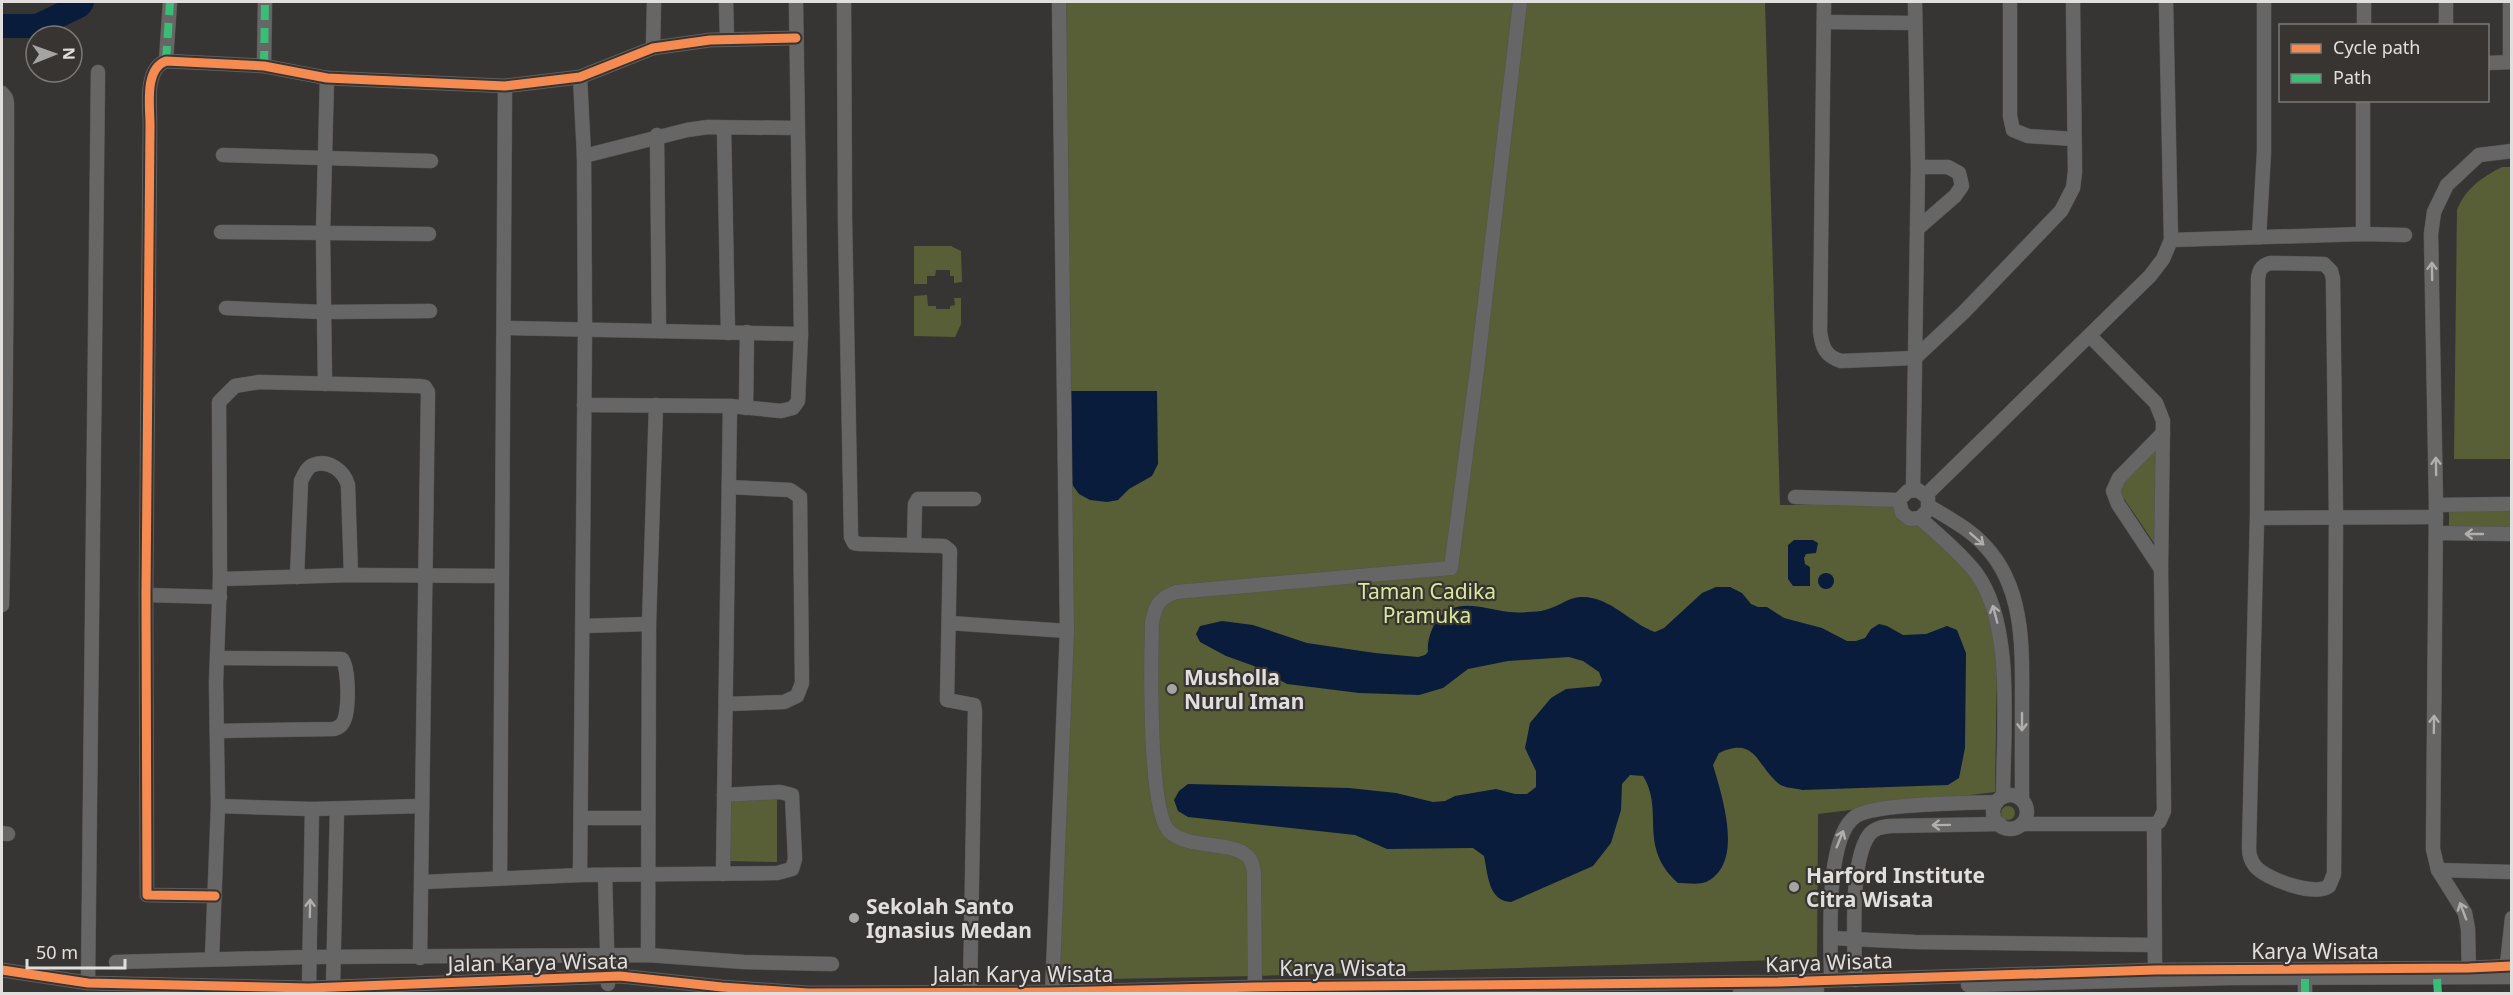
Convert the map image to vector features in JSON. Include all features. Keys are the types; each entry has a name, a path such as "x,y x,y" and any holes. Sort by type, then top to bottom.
{"street":[{"path":"166,61 170,2"},
{"path":"264,66 265,2"},
{"path":"652,48 654,2"},
{"path":"726,2 727,39"},
{"path":"584,405 730,406 781,411 796,405 801,334 796,2"},
{"path":"844,2 845,220 851,537 854,543 860,544 949,548 950,623 947,700 970,703 974,705 975,711 970,993"},
{"path":"1052,993 1067,631 1059,2"},
{"path":"1255,990 1254,872 1250,858 1242,852 1183,841 1168,830 1161,815 1153,730 1151,632 1154,609 1163,597 1176,592 1451,568 1478,370 1520,2"},
{"path":"1824,2 1821,343 1832,358 1841,361 1915,358 1964,312 2061,211 2073,188 2073,2"},
{"path":"1915,2 1918,167 1915,358 1923,497 1926,513 1915,519 1906,517 1900,508 1899,500 1904,494 1923,497 1985,546 2000,566 2011,589 2017,610 2022,651 2022,800 2027,809 2022,824"},
{"path":"2010,2 2010,116 2013,130 2028,136 2074,139"},
{"path":"1923,497 2090,336 2150,276 2163,259 2170,240 2166,2"},
{"path":"2259,237 2264,152 2264,2"},
{"path":"2364,2 2364,24"},
{"path":"2446,2 2446,24"},
{"path":"2489,63 2510,62 2510,2"},
{"path":"1824,22 1914,22"},
{"path":"215,896 147,895 146,595 150,125 152,77 160,63 166,61 264,66 327,78 505,86 580,77 652,48 727,39 796,38"},
{"path":"88,983 98,72"},
{"path":"580,77 584,156 585,330 580,875"},
{"path":"325,384 323,233 327,78"},
{"path":"500,877 505,86"},
{"path":"2,605 4,98"},
{"path":"2363,102 2363,234"},
{"path":"724,128 728,333"},
{"path":"584,156 657,135 687,129 798,128"},
{"path":"657,135 659,332"},
{"path":"2469,973 2465,913 2438,870 2433,841 2436,511 2431,234 2434,212 2447,185 2479,155 2511,151"},
{"path":"223,155 430,162"},
{"path":"1917,229 1955,196 1962,186 1962,179 1954,169 1918,167"},
{"path":"221,232 429,234"},
{"path":"2170,240 2363,234 2405,235"},
{"path":"2270,263 2319,263 2328,266 2331,271 2333,279 2336,517 2334,874 2329,886 2317,891 2300,888 2260,872 2249,855 2257,518 2258,279 2263,265 2270,263"},
{"path":"226,308 323,312 430,311"},
{"path":"504,328 801,334"},
{"path":"746,408 747,332"},
{"path":"1855,980 1857,868 1869,835 1882,827 2000,824 2014,828 2022,824 2154,824 2162,817 2164,803 2161,569 2163,421 2156,403 2090,336"},
{"path":"212,958 218,806 219,402 236,386 247,383 419,386 425,387 428,392 423,882 420,958"},
{"path":"656,405 649,624 648,818 654,955 659,980"},
{"path":"723,874 730,406"},
{"path":"2161,569 2118,504 2113,490 2119,478 2163,433"},
{"path":"297,577 301,481 306,470 313,465 336,467 346,475 351,575"},
{"path":"726,704 784,702 797,696 802,683 800,498 790,490 729,487"},
{"path":"1795,497 1899,500"},
{"path":"914,545 915,504 918,499 974,500"},
{"path":"2257,518 2336,517 2511,504"},
{"path":"1920,518 1953,548 1976,574 1995,611 2003,652 2000,799 1994,816 2000,824"},
{"path":"2436,533 2511,534"},
{"path":"220,579 351,575 501,576"},
{"path":"146,595 220,597"},
{"path":"950,623 1067,631"},
{"path":"583,626 649,624"},
{"path":"2003,652 2022,651"},
{"path":"217,731 334,729 342,726 346,718 347,690 346,664 342,659 218,658"},
{"path":"423,882 605,874 784,872 792,869 795,859 793,798 790,793 724,795"},
{"path":"1831,980 1834,867 1837,845 1843,830 1854,816 1863,812 1895,807 2000,799 2013,795 2022,800"},
{"path":"218,806 337,809 422,806"},
{"path":"309,988 312,809"},
{"path":"330,990 334,958 337,809"},
{"path":"581,818 648,818"},
{"path":"2154,824 2155,970"},
{"path":"1834,867 1857,868"},
{"path":"2438,870 2511,872"},
{"path":"605,874 608,981"},
{"path":"2509,972 2511,918"},
{"path":"1831,938 2154,945"},
{"path":"117,962 212,958 654,955 744,962 832,964"},
{"name":"Jalan Karya Wisata","path":"2,970 88,983 231,993"},
{"name":"Karya Wisata","path":"1147,991 1855,980 2155,970 2509,972"},
{"name":"Karya Wisata","path":"1293,993 1767,993 2216,986 2305,978 2437,979 2469,973"},
{"name":"Jalan Karya Wisata","path":"2,975 87,990 216,991 309,988 330,990 659,980 808,993 1147,991"},
{"path":"2305,978 2305,993"},
{"path":"2437,979 2438,993"},
{"name":"Jalan Karya Wisata","path":"608,981 717,993"}],"green space":[{"name":"Taman Cadika Pramuka","path":"1060,2 1765,2 1780,505 1894,505 1920,524 1973,577 1984,598 1993,629 1997,666 1995,792 1818,814 1817,959 1061,980"},
{"path":"2502,167 2512,167 2511,459 2454,459 2457,210 2475,184"},
{"path":"914,246 951,246 961,251 962,282 954,283 954,276 950,276 950,270 936,270 935,276 927,276 927,284 914,284"},
{"path":"927,295 928,306 936,306 936,309 950,309 950,306 955,305 954,298 961,298 961,324 955,337 914,336 914,296"},
{"path":"2158,446 2156,546 2117,488"},
{"path":"2511,507 2511,528 2449,528 2449,508"},
{"path":"727,799 777,799 777,862 726,861"},
{"path":"2008,806 2013,808 2015,813 2013,818 2008,820 2003,818 2001,813 2003,808"}],"water":[{"path":"1070,391 1157,391 1158,464 1152,476 1129,489 1118,500 1107,502 1090,500 1079,494 1071,483"},
{"path":"1794,540 1813,540 1818,543 1816,553 1806,554 1804,558 1805,564 1810,567 1810,586 1793,586 1788,579 1788,545"},
{"path":"1823,573 1829,573 1834,581 1832,587 1823,589 1818,584 1818,578"},
{"path":"1716,587 1730,587 1742,593 1751,604 1767,607 1784,618 1822,628 1847,641 1865,638 1871,629 1879,624 1903,635 1926,634 1947,626 1957,630 1966,653 1965,748 1959,778 1948,785 1802,790 1779,784 1748,750 1731,749 1719,753 1713,765 1728,828 1725,860 1718,873 1706,882 1692,884 1678,883 1658,856 1649,789 1643,776 1630,775 1622,784 1621,810 1611,843 1593,866 1511,902 1503,900 1493,892 1484,856 1473,848 1387,849 1355,835 1188,817 1178,811 1174,800 1179,791 1188,784 1349,788 1396,793 1433,802 1496,789 1515,794 1527,794 1536,787 1536,771 1525,748 1530,723 1551,698 1566,689 1599,686 1602,680 1599,672 1583,661 1569,657 1508,661 1468,669 1443,688 1419,695 1359,693 1287,684 1254,666 1226,656 1200,642 1196,634 1200,626 1222,621 1253,625 1307,643 1418,657 1428,652 1431,631 1441,616 1458,607 1477,606 1509,612 1530,612 1546,610 1575,598 1591,598 1610,605 1655,632 1664,628 1702,593"}],"waterway":[{"path":"2,26 37,26 79,6 82,2"}],"marked path":[{"path":"166,61 170,2"},
{"path":"264,66 265,2"},
{"path":"2305,978 2305,994"},
{"path":"2437,979 2438,994"}],"cycle path":[{"path":"215,896 147,895 149,99 154,72 166,61 264,66 327,78 505,86 580,77 653,48 710,40 796,38"},
{"path":"2,970 88,983 309,988 620,976 808,993 1778,982 2155,970 2512,966"}],"place":[{"name":"Musholla Nurul Iman","path":"1172,689"},
{"name":"Harford Institute Citra Wisata","path":"1794,887"},
{"name":"Sekolah Santo Ignasius Medan","path":"854,918"}]}
